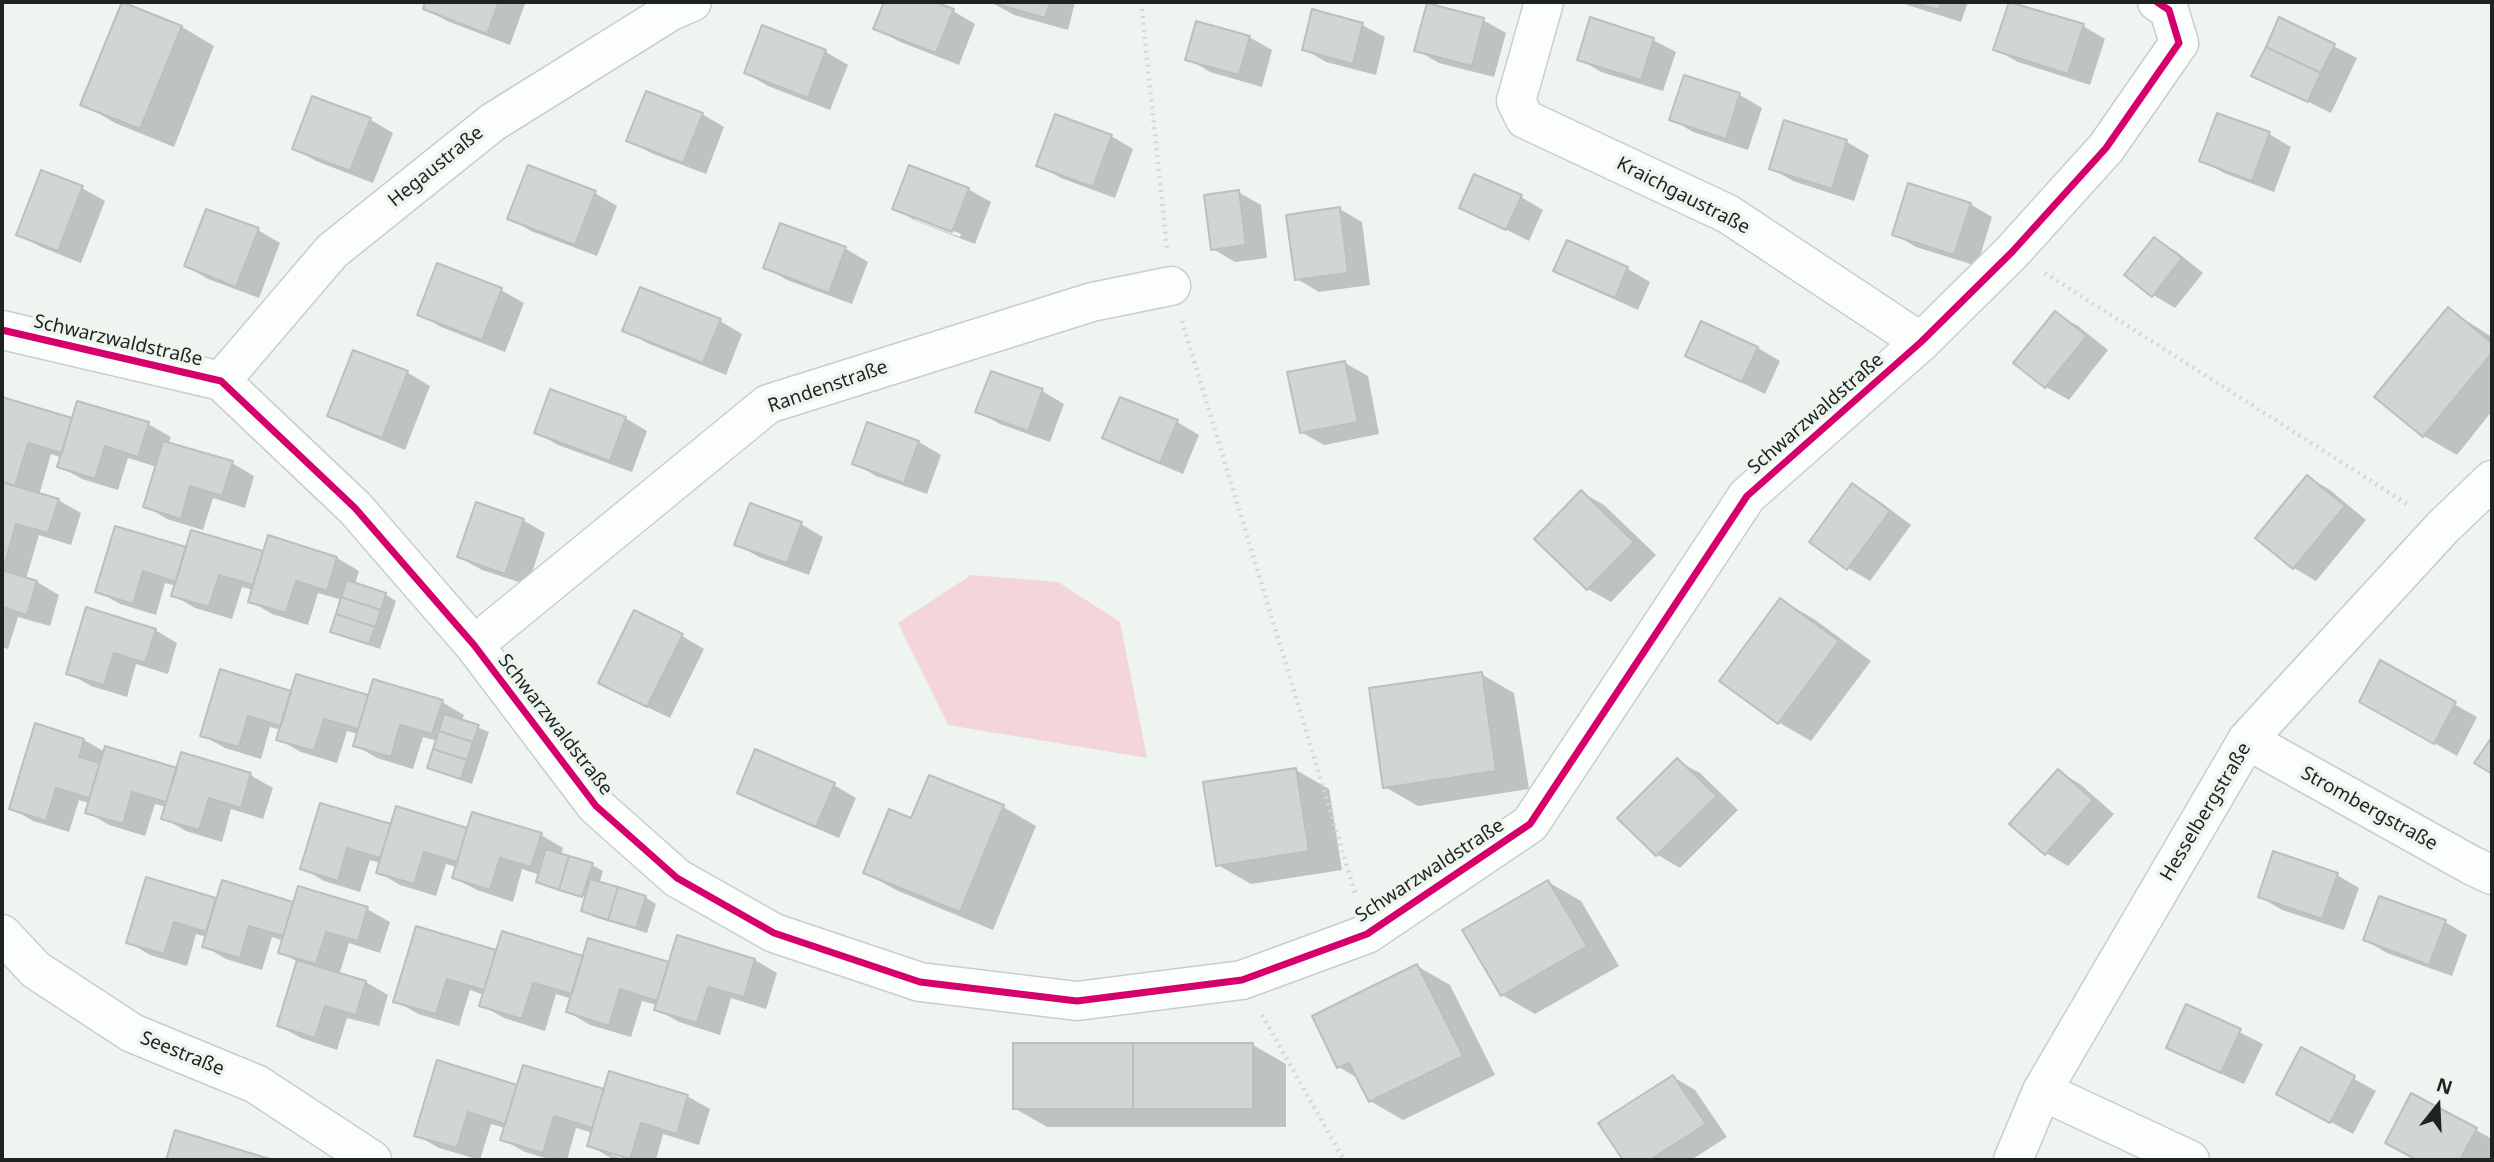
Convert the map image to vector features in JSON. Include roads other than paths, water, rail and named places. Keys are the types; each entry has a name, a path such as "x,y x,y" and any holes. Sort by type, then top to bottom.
{"street":[{"name":"Hegaustraße","path":"222,381 332,251 493,122 671,11 692,2"},
{"name":"Kraichgaustraße","path":"1544,2 1516,101 1525,119 1728,214 1922,342"},
{"name":"Schwarzwaldstraße","path":"2,330 222,381 355,508 474,645 596,806 677,878 774,933 920,982 1077,1001 1242,980 1367,934 1530,824 1747,496 1922,342 2012,252 2106,148 2179,43 2163,6"},
{"name":"Randenstraße","path":"474,645 768,404 1091,302 1171,286"},
{"name":"Hesselbergstraße","path":"2013,1160 2042,1091 2247,740 2443,527 2492,480"},
{"name":"Strombergstraße","path":"2247,740 2471,866 2492,875"},
{"name":"Seestraße","path":"2,934 36,970 132,1033 256,1084 372,1160"},
{"path":"2042,1091 2190,1160"}]}
